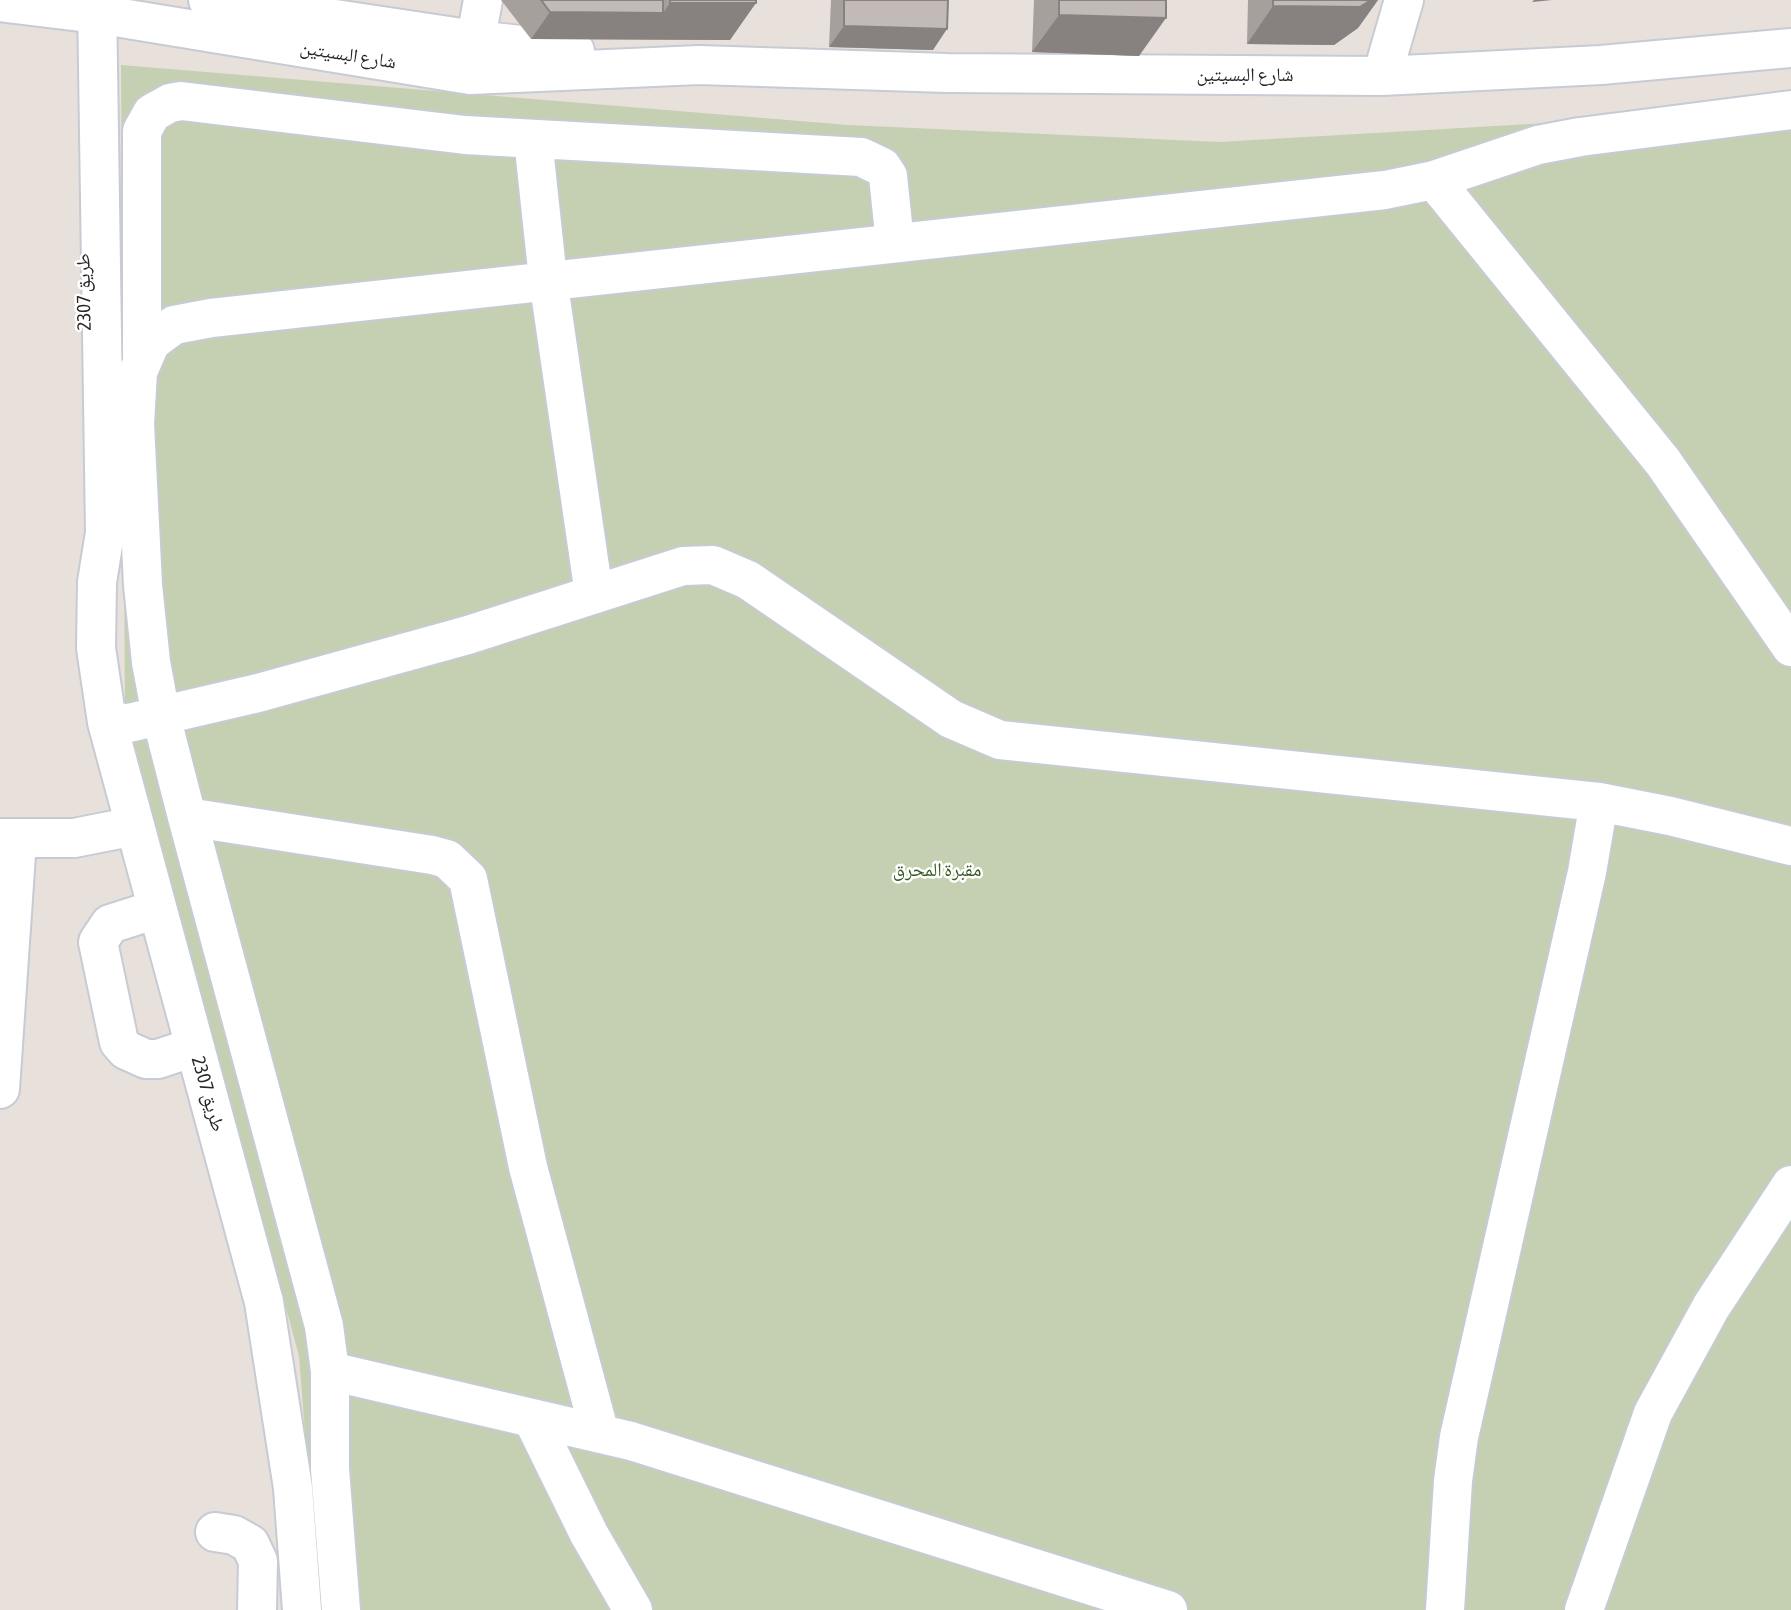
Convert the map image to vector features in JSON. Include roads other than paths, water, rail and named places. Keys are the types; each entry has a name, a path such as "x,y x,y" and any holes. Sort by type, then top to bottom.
{"street":[{"name":"شارع البسيتين","path":"208,0 472,58"},
{"path":"472,58 483,0"},
{"path":"1382,76 1404,0"},
{"name":"شارع البسيتين","path":"0,2 90,6 472,58 947,73 1382,76 1601,65 1791,48"},
{"name":"طريق 2307","path":"90,6 86,536 96,582 96,648 107,722 264,1301 293,1488 302,1610"},
{"path":"341,1610 330,1469 330,1371 313,1283 161,716 148,636 138,518 135,424 138,372 142,356 142,131 146,122 160,107 181,101 465,135 861,157 882,167 888,176 892,188 895,243"},
{"path":"142,356 161,332 174,325 548,279 1385,190 1434,180 1538,145 1580,137 1791,110"},
{"path":"533,139 548,279 594,594"},
{"path":"1434,180 1663,462 1791,646"},
{"path":"107,722 129,723 354,668 683,566 713,565 731,571 951,719 1000,740 1599,802 1670,816 1791,846"},
{"path":"1445,1610 1459,1437 1587,872 1599,802"},
{"path":"187,817 432,855 447,859 468,879 528,1167 600,1434"},
{"path":"0,1089 8,839 74,838 135,826"},
{"path":"157,909 110,924 98,942 119,1042 135,1056 146,1059 158,1059 194,1047"},
{"path":"1584,1610 1653,1413 1711,1307 1791,1185"},
{"path":"330,1371 600,1434 1168,1610"},
{"path":"532,1418 589,1534 633,1610"},
{"path":"215,1532 234,1535 250,1544 258,1561 257,1610"}],"park label":[{"name":"مقبرة المحرق","path":"937,870"}]}
